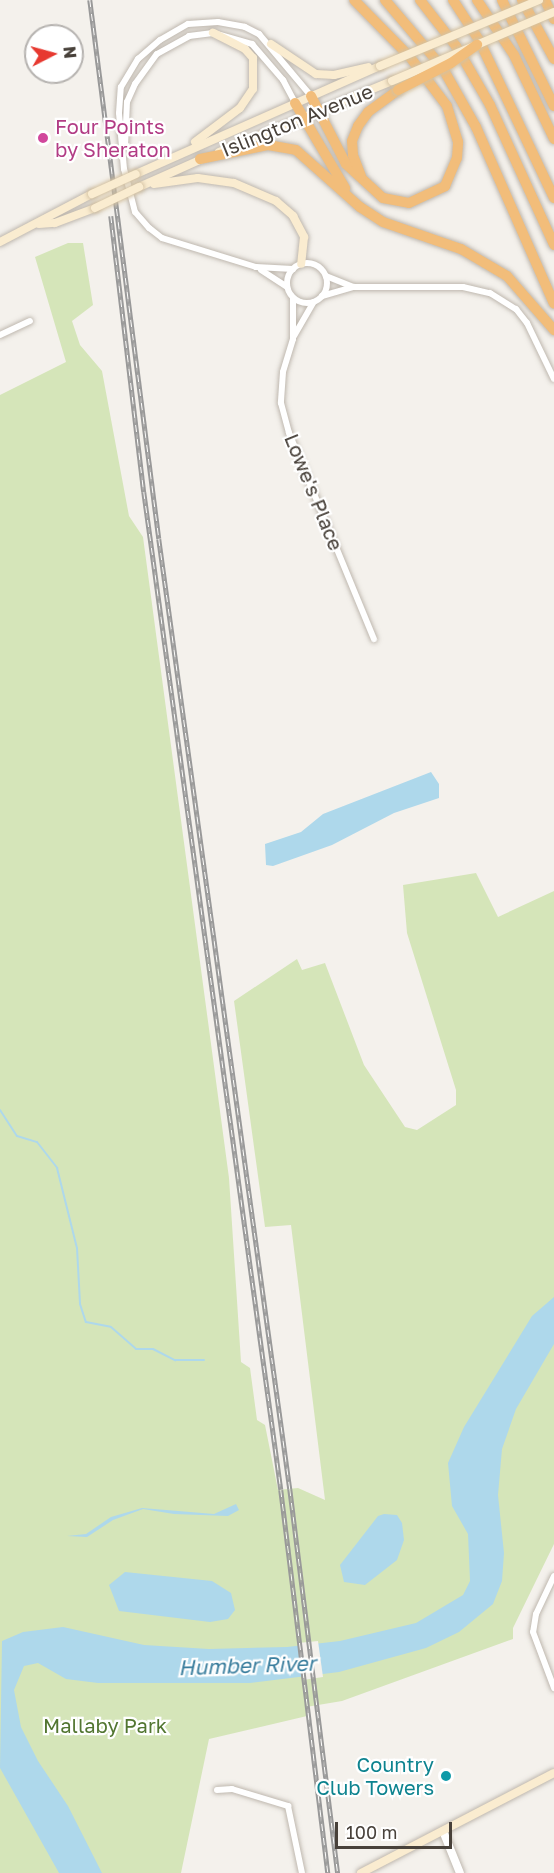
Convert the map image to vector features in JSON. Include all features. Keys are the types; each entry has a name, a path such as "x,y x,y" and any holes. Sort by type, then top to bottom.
{"highway":[{"path":"311,96 346,164 383,198 409,203 439,191 452,173 458,142 454,124 436,89 354,0"},
{"path":"420,0 456,46 490,105 554,245"},
{"path":"453,0 479,40 554,198"},
{"path":"477,0 514,55 554,139"},
{"path":"502,0 554,106"},
{"path":"522,0 554,59"},
{"path":"545,0 554,19"},
{"path":"388,2 442,67 476,127 554,304"},
{"path":"370,188 357,170 352,141 368,112 395,85 451,63 477,45"},
{"path":"295,103 330,167 360,207"},
{"path":"200,159 261,146 288,147 304,156 360,207 383,222 485,261 507,276 554,330"}],"main road":[{"name":"Islington Avenue","path":"0,242 38,224 53,212 185,149 539,0"},
{"path":"477,45 554,12"},
{"path":"185,149 240,108 253,89 253,58 244,49 213,33"},
{"path":"271,44 316,74 380,66"},
{"name":"Islington Avenue","path":"38,224 56,223 200,159 303,117 395,85"},
{"path":"139,187 198,178 234,183 276,201 293,216 304,237 297,266"},
{"path":"361,1873 554,1773"}],"street":[{"path":"311,96 271,44 245,27 203,21 175,30 149,48 121,87 119,113 124,169 135,212 162,238 255,267 287,287 293,298 303,303 314,302 322,296 354,287 464,287 490,293 516,309 527,323 554,379"},
{"path":"124,169 128,102 148,63 177,41 213,33 252,44 284,80 295,103"},
{"path":"287,287 297,266"},
{"path":"255,267 320,268 326,276 354,287"},
{"path":"322,296 326,276"},
{"name":"Lowe's Place","path":"293,298 293,339"},
{"name":"Lowe's Place","path":"314,302 293,339 283,372 281,403 289,433 374,639"},
{"path":"0,335 30,321"},
{"path":"554,1576 536,1614 533,1632 554,1688"},
{"path":"217,1790 232,1788 288,1806 303,1873"},
{"path":"443,1831 460,1873"}],"green space":[{"name":"Mallaby Park","path":"68,243 83,243 93,305 72,321 80,345 102,371 129,516 143,537 229,1178 241,1362 250,1368 257,1420 265,1425 278,1490 298,1488 325,1500 291,1225 265,1227 234,1001 297,959 302,970 325,963 364,1065 405,1127 417,1130 456,1105 456,1090 407,933 403,885 476,873 498,917 554,891 554,1544 513,1628 513,1639 342,1701 306,1707 307,1716 209,1739 181,1873 0,1873 0,395 66,362 35,257"}],"water":[{"path":"431,772 439,784 439,798 394,813 332,845 273,866 266,865 265,844 301,832 323,814"},
{"name":"Humber River","path":"554,1297 554,1344 516,1409 502,1449 498,1495 504,1553 502,1581 493,1604 459,1632 426,1648 339,1672 250,1683 98,1683 66,1679 38,1663 24,1666 14,1690 21,1727 38,1761 68,1806 102,1873 59,1873 0,1768 2,1641 23,1632 63,1627 144,1645 209,1649 287,1647 340,1641 416,1623 463,1595 470,1581 468,1534 452,1506 448,1463 464,1427 532,1316"},
{"path":"236,1504 239,1510 228,1516 174,1514 143,1509 113,1520 87,1537 67,1536 86,1534 111,1517 142,1508 214,1514"},
{"path":"397,1515 402,1523 404,1540 397,1560 365,1585 344,1582 340,1565 378,1516"},
{"path":"125,1572 212,1581 231,1593 235,1610 228,1619 210,1622 119,1611 109,1585"}],"pier":[{"path":"318,1641 323,1677 303,1680 298,1643"}],"waterway":[{"path":"0,1110 17,1136 37,1142 57,1168 77,1248 80,1304 86,1322 111,1327 136,1349 153,1349 175,1360 204,1360"}],"railway":[{"path":"90,0 159,539 290,1489 338,1873"},
{"path":"111,216 144,492 281,1490 328,1873"}],"place":[{"name":"Four Points by Sheraton","path":"43,138"},
{"name":"Country Club Towers","path":"446,1776"}]}
